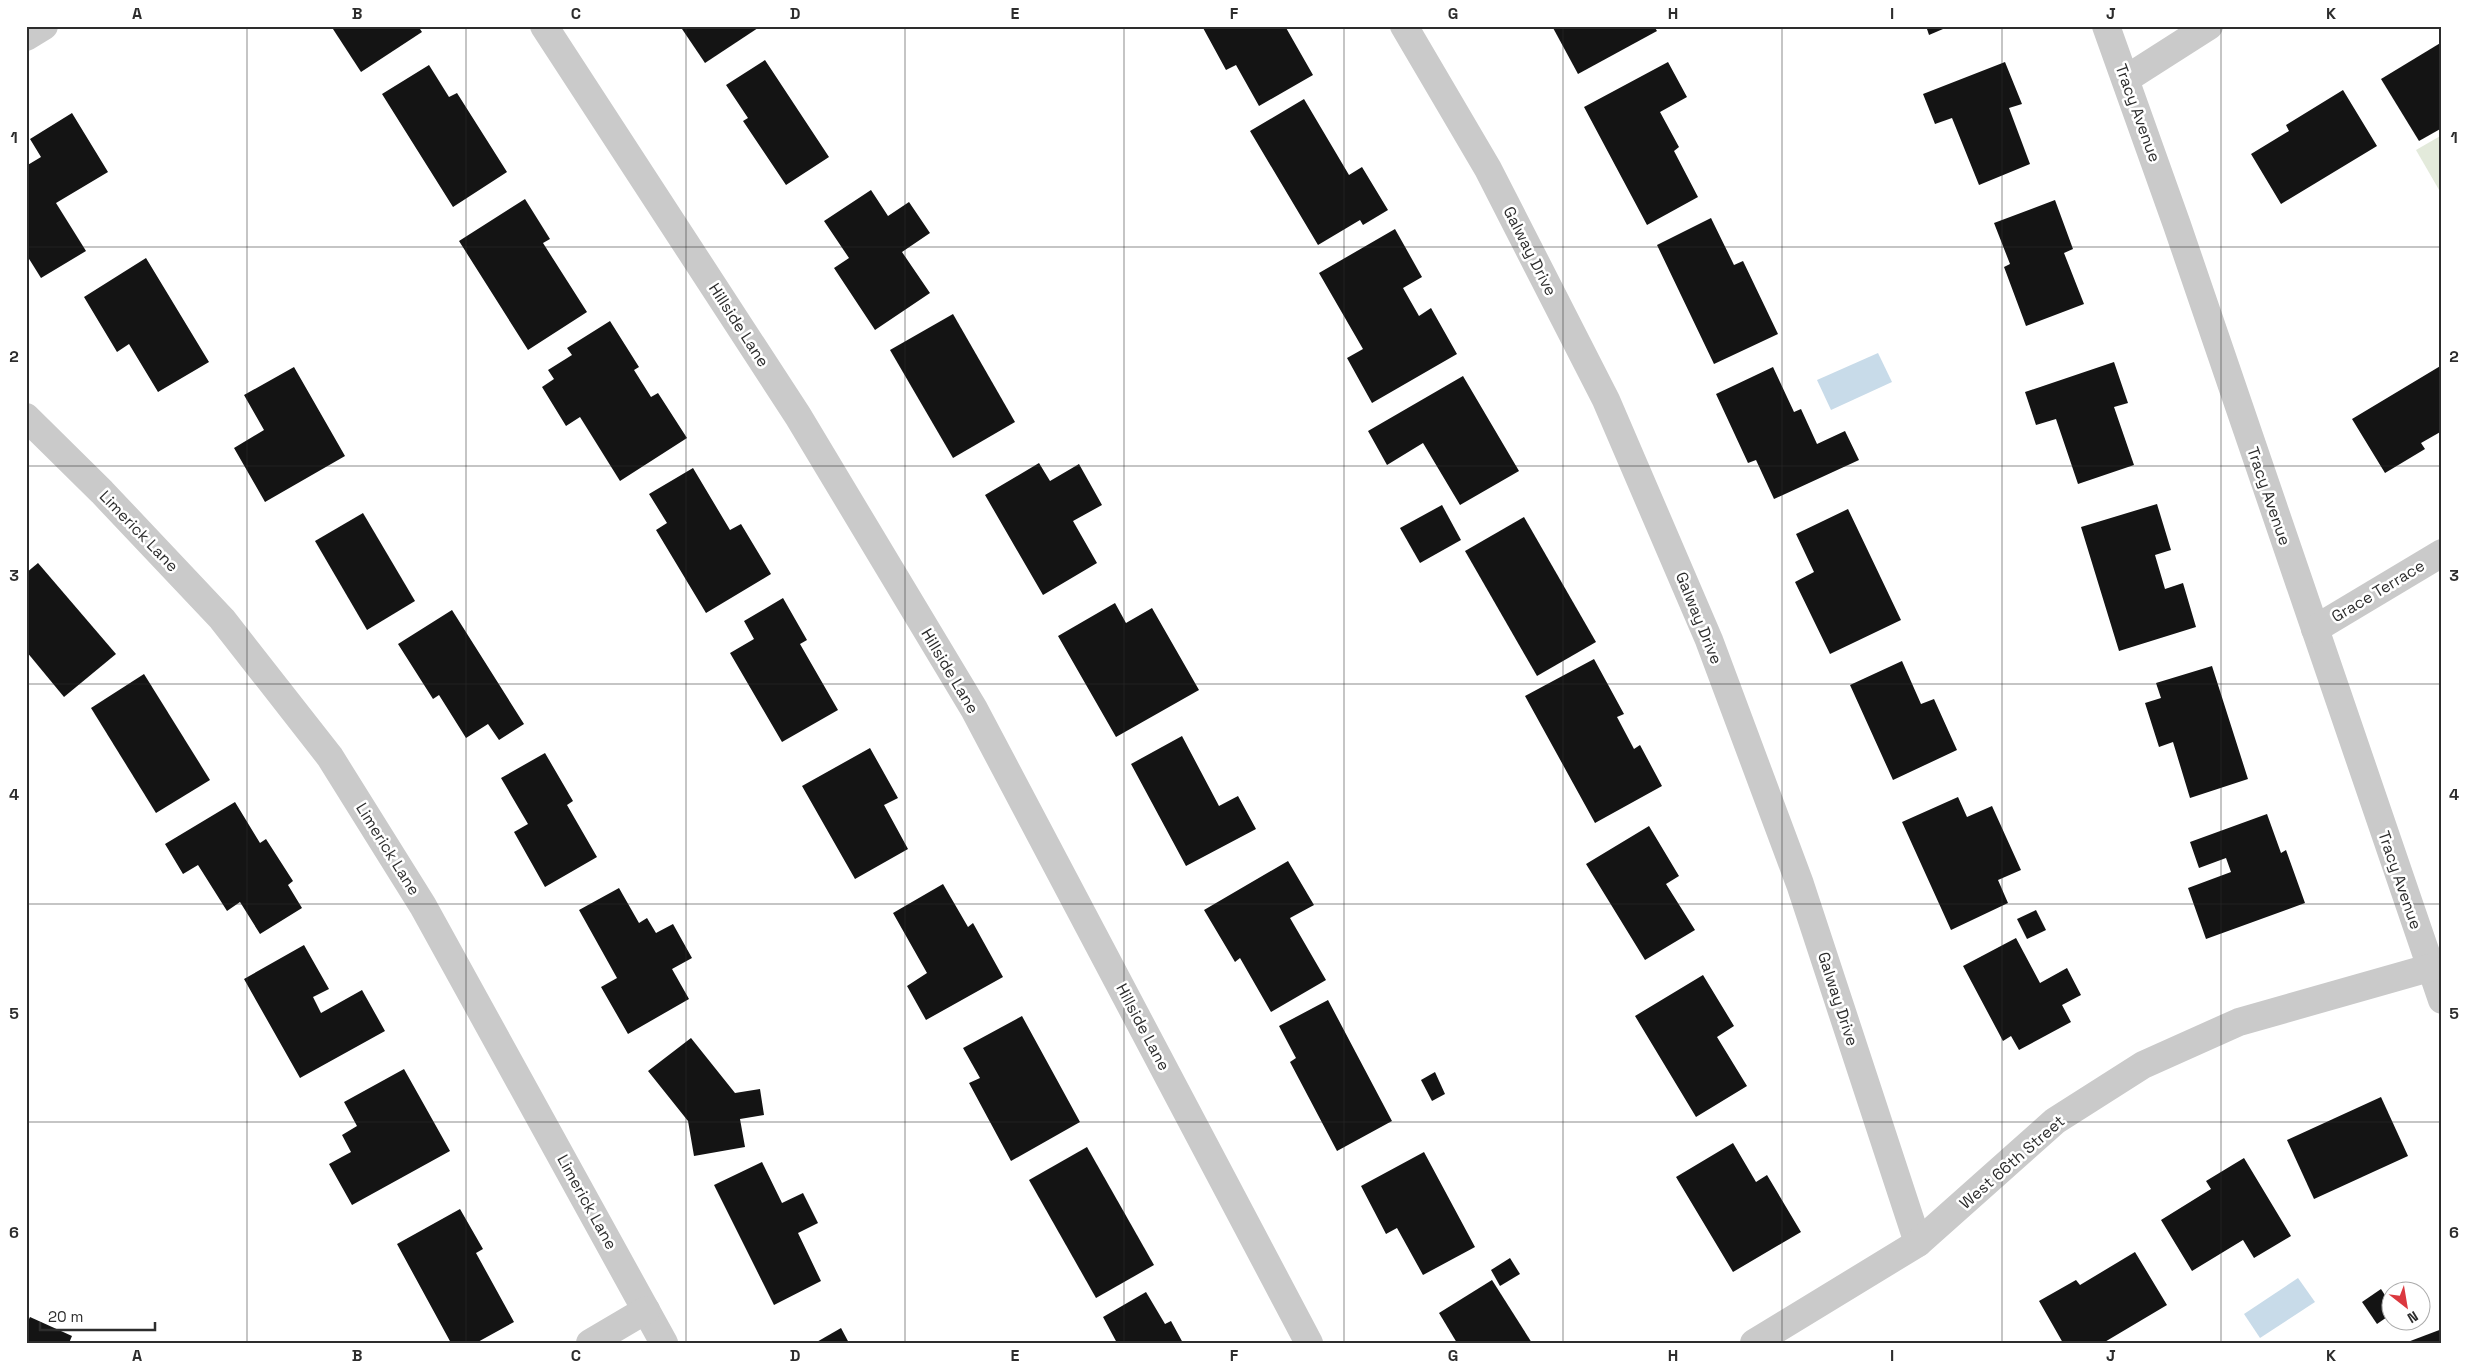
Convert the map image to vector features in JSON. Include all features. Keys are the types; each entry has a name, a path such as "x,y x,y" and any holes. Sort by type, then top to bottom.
{"street":[{"path":"26,37 44,26"},
{"name":"Hillside Lane","path":"544,26 798,416 974,709 1309,1343"},
{"name":"Galway Drive","path":"1404,26 1488,169 1606,400 1710,640 1800,884 1918,1243"},
{"name":"Tracy Avenue","path":"2106,26 2126,79 2315,630 2429,968 2442,1000"},
{"path":"2126,79 2209,26"},
{"name":"Limerick Lane","path":"26,417 102,492 222,619 330,757 424,906 664,1343"},
{"name":"Grace Terrace","path":"2315,630 2442,553"},
{"name":"West 66th Street","path":"1754,1343 1918,1243 2056,1121 2144,1065 2239,1022 2429,968"},
{"path":"590,1343 646,1310"}],"green space":[{"path":"2442,135 2442,195 2416,150"}],"water":[{"path":"1878,353 1892,382 1831,410 1817,380"},
{"path":"2298,1278 2315,1302 2260,1338 2244,1314"}],"building":[{"path":"331,26 418,26 422,32 361,72"},
{"path":"680,26 761,26 705,63"},
{"path":"1202,26 1285,26 1313,75 1259,106 1236,65 1226,70"},
{"path":"1552,26 1654,26 1657,31 1578,74"},
{"path":"1926,26 1950,26 1929,35"},
{"path":"2442,42 2442,128 2419,141 2381,79"},
{"path":"765,60 829,157 786,185 743,121 748,118 726,85"},
{"path":"1668,62 1687,97 1660,112 1679,147 1674,151 1698,197 1647,225 1584,107"},
{"path":"2005,62 2022,104 2009,108 2030,164 1979,185 1952,118 1935,124 1923,94"},
{"path":"429,65 449,97 457,93 507,172 453,207 382,94"},
{"path":"2343,90 2377,146 2281,204 2251,154 2289,131 2286,125"},
{"path":"1304,99 1349,175 1362,167 1388,210 1363,225 1360,220 1318,245 1250,131"},
{"path":"72,113 108,172 56,203 86,251 41,278 26,254 26,166 41,157 30,139"},
{"path":"871,190 888,216 909,202 930,233 902,252 930,293 875,330 834,268 849,258 824,221"},
{"path":"525,199 550,239 543,243 587,312 528,350 459,241"},
{"path":"2055,200 2073,249 2064,253 2084,304 2026,326 2004,267 2010,264 1994,223"},
{"path":"1711,218 1734,265 1743,261 1778,334 1714,364 1657,245"},
{"path":"1395,229 1422,277 1403,288 1419,316 1431,308 1457,354 1372,403 1347,358 1363,349 1319,273"},
{"path":"146,258 209,362 158,392 129,344 117,352 84,297"},
{"path":"953,314 1015,422 953,458 890,350"},
{"path":"610,321 639,367 634,370 651,397 658,393 687,438 620,481 580,417 566,426 542,387 554,379 548,370 572,355 567,348"},
{"path":"2114,362 2128,403 2114,407 2134,465 2078,484 2056,419 2036,425 2025,392"},
{"path":"2442,365 2442,431 2421,443 2425,449 2385,473 2352,419"},
{"path":"294,367 345,456 265,502 234,448 264,430 244,395"},
{"path":"1773,367 1794,412 1801,409 1817,444 1845,431 1859,460 1774,499 1756,460 1748,463 1716,394"},
{"path":"1463,376 1519,471 1460,505 1423,443 1387,465 1368,431"},
{"path":"1039,463 1050,481 1079,464 1102,505 1073,521 1097,563 1043,595 985,495"},
{"path":"693,468 730,530 741,524 771,574 706,613 656,530 667,523 649,494"},
{"path":"2157,504 2171,550 2155,555 2165,589 2183,583 2196,627 2119,651 2081,527"},
{"path":"1442,505 1461,540 1420,563 1400,528"},
{"path":"1848,509 1901,620 1830,654 1795,582 1814,572 1796,534"},
{"path":"363,513 415,601 367,630 315,541"},
{"path":"1524,517 1596,642 1537,676 1465,551"},
{"path":"38,563 116,654 64,697 26,651 26,573"},
{"path":"783,598 807,640 800,644 838,710 782,742 730,653 754,639 744,621"},
{"path":"1115,603 1126,623 1152,608 1199,690 1116,737 1058,636"},
{"path":"452,610 524,724 499,740 488,724 466,738 439,695 433,699 398,644"},
{"path":"1594,659 1624,714 1617,717 1634,749 1640,745 1662,786 1595,823 1525,696"},
{"path":"1902,661 1921,704 1934,699 1957,750 1893,780 1850,685"},
{"path":"2212,666 2248,779 2190,798 2173,742 2159,747 2145,703 2161,698 2156,683"},
{"path":"144,674 210,780 156,813 91,708"},
{"path":"1182,736 1219,806 1238,796 1256,829 1186,866 1131,764"},
{"path":"870,748 898,798 884,805 908,849 855,879 802,786"},
{"path":"545,753 573,801 567,805 597,857 545,887 514,832 528,824 501,778"},
{"path":"1958,797 1967,817 1992,806 2021,870 1998,880 2008,903 1951,930 1902,822"},
{"path":"235,802 260,843 266,839 293,881 288,885 302,908 260,934 240,902 227,911 198,865 183,874 165,844"},
{"path":"2267,814 2281,853 2286,850 2305,903 2206,939 2188,888 2231,872 2226,858 2199,868 2190,842"},
{"path":"1649,826 1679,876 1666,884 1695,930 1645,960 1586,864"},
{"path":"1288,861 1314,905 1290,918 1326,980 1271,1012 1240,958 1235,962 1204,910"},
{"path":"943,884 968,927 973,923 1003,977 926,1020 907,986 927,973 893,913"},
{"path":"619,888 639,923 647,918 656,933 673,924 692,958 672,969 689,999 628,1034 601,987 617,978 579,910"},
{"path":"2036,910 2046,930 2027,939 2017,919"},
{"path":"2016,938 2040,983 2067,968 2081,995 2062,1005 2071,1022 2019,1050 2011,1036 2003,1041 1963,966"},
{"path":"304,945 329,989 313,997 321,1013 362,990 385,1031 300,1078 244,979"},
{"path":"1703,975 1734,1026 1717,1037 1747,1086 1696,1117 1635,1016"},
{"path":"1328,1000 1392,1121 1337,1151 1290,1062 1296,1058 1279,1026"},
{"path":"1022,1016 1080,1122 1011,1161 969,1083 980,1078 963,1048"},
{"path":"691,1038 735,1093 760,1089 764,1115 740,1119 745,1147 694,1156 688,1121 648,1071"},
{"path":"404,1069 450,1151 352,1205 329,1164 351,1152 342,1135 357,1126 344,1102"},
{"path":"1435,1072 1445,1094 1432,1101 1421,1080"},
{"path":"2381,1097 2408,1156 2314,1199 2287,1140"},
{"path":"1733,1143 1756,1182 1767,1175 1801,1232 1733,1272 1676,1177"},
{"path":"1087,1147 1154,1265 1096,1298 1029,1180"},
{"path":"1424,1152 1475,1247 1423,1275 1397,1228 1386,1234 1361,1186"},
{"path":"2244,1158 2291,1236 2254,1258 2243,1240 2192,1271 2161,1220 2211,1189 2206,1181"},
{"path":"762,1162 782,1203 803,1193 818,1223 798,1233 821,1281 774,1305 714,1185"},
{"path":"460,1209 483,1249 476,1253 514,1322 476,1343 451,1343 397,1244"},
{"path":"2135,1252 2167,1305 2103,1343 2063,1343 2039,1301 2076,1280 2080,1285"},
{"path":"1510,1258 1520,1274 1500,1286 1491,1270"},
{"path":"1492,1280 1532,1343 1457,1343 1439,1313"},
{"path":"2380,1290 2380,1322 2377,1324 2362,1302"},
{"path":"1146,1292 1165,1324 1171,1321 1183,1343 1117,1343 1103,1317"},
{"path":"30,1317 72,1336 69,1343 26,1343 26,1325"},
{"path":"841,1328 849,1343 815,1343"},
{"path":"2442,1329 2442,1343 2405,1343"}]}
